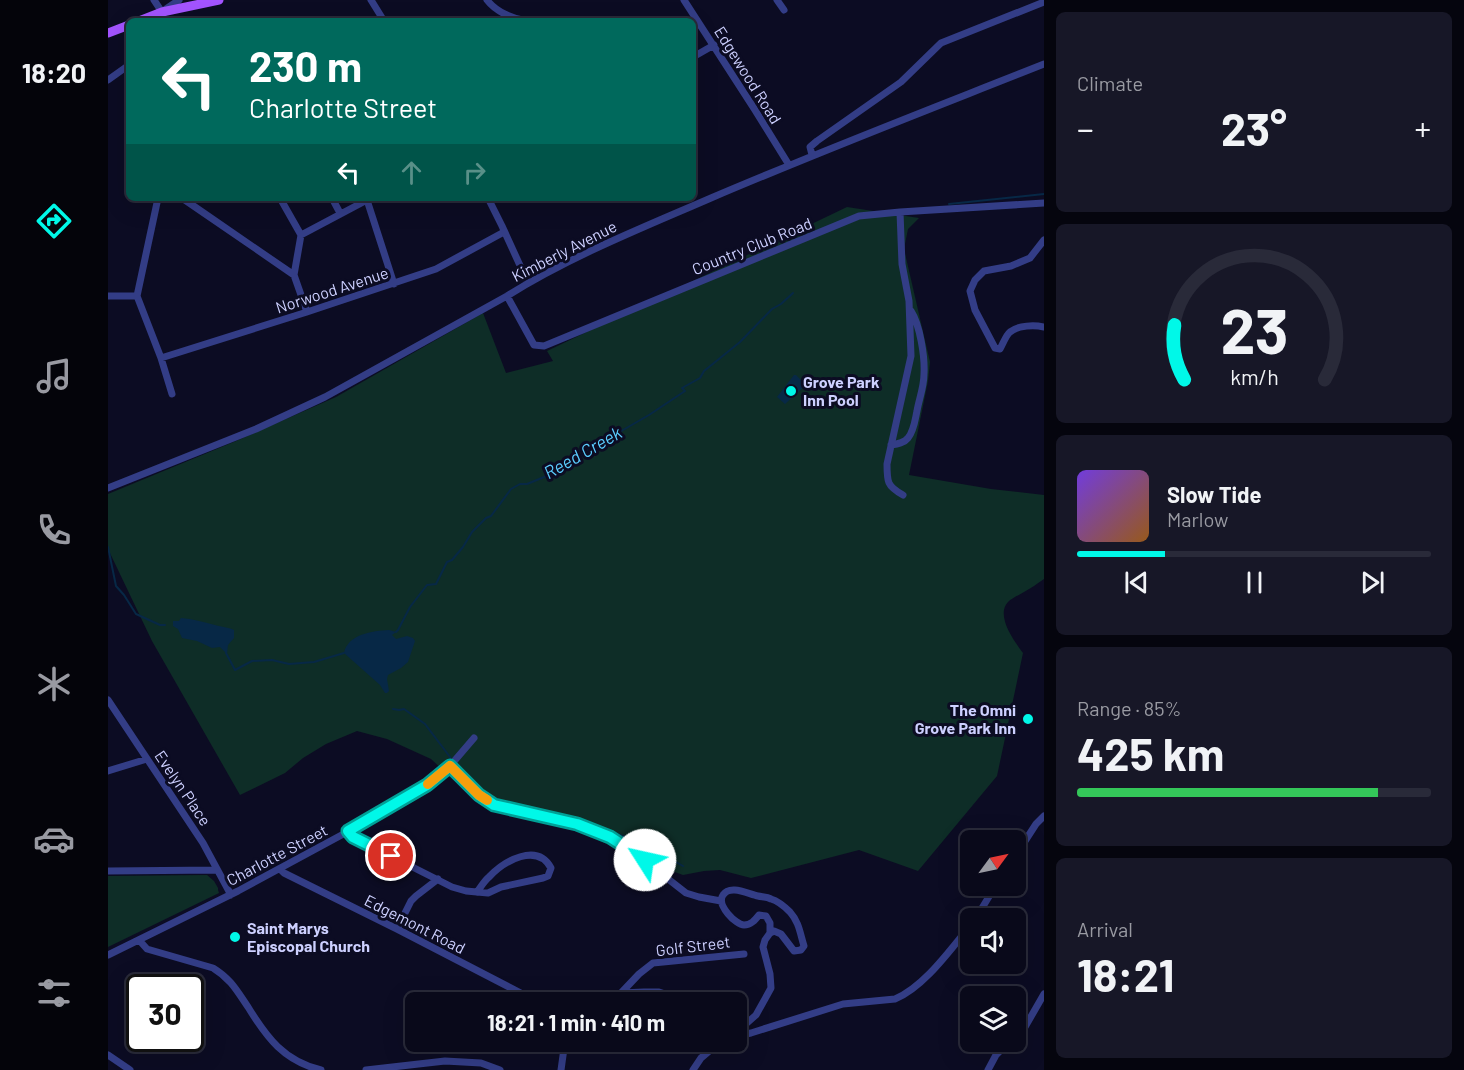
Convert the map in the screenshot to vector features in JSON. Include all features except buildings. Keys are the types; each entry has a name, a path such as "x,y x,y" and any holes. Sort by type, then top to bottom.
{"main road":[{"path":"163,17 219,0"},
{"path":"108,33 126,26"}],"street":[{"path":"154,0 163,17 179,0"},
{"path":"371,0 379,18"},
{"path":"487,0 513,18"},
{"name":"Edgewood Road","path":"684,0 789,165"},
{"path":"777,0 784,10"},
{"path":"1026,9 1032,0"},
{"path":"812,155 810,147 901,82 940,43 1044,2"},
{"path":"696,55 714,45"},
{"name":"Kimberly Avenue","path":"108,488 256,429 325,397 598,246 812,155 1044,64"},
{"path":"108,80 126,67"},
{"path":"158,201 137,296 172,394"},
{"path":"186,201 294,275"},
{"path":"282,201 301,235 294,275 307,312"},
{"path":"334,201 340,213"},
{"path":"301,235 365,201"},
{"path":"367,201 394,284"},
{"path":"489,201 528,283"},
{"name":"Country Club Road","path":"507,296 534,345 544,346 859,216 1044,204"},
{"path":"900,212 902,264 909,301 911,356 887,464 887,479 889,485 903,495"},
{"name":"Norwood Avenue","path":"161,358 436,269 504,232"},
{"path":"1044,240 1030,258 1011,266 984,272 975,280 970,291 975,310 994,348 1000,348 1010,331 1020,327 1044,327"},
{"path":"108,296 137,296"},
{"path":"891,445 901,443 911,434 924,376 920,337 909,308"},
{"name":"Evelyn Place","path":"108,700 203,843 231,895"},
{"name":"Charlotte Street","path":"108,955 231,895 387,809 427,785 450,766 474,738"},
{"path":"108,771 147,759"},
{"path":"450,766 479,795 494,805 561,819 610,837 632,850 686,893 721,901"},
{"path":"1026,840 1044,816"},
{"path":"348,831 353,837 452,887 466,891 477,892 488,892 548,876 551,868 548,862 536,855 531,854 518,858 490,875 477,892"},
{"name":"Edgemont Road","path":"280,869 519,992"},
{"path":"108,871 218,870"},
{"path":"397,929 411,901 438,879"},
{"path":"747,1023 754,1018 771,988 763,947 770,933 770,923 766,916 759,915 746,925 740,924 723,910 721,901 723,894 729,890 737,890 771,898 781,904 798,923 804,946 801,950 794,951 781,934 774,931 770,933"},
{"path":"747,1033 843,1004 895,999 902,996 917,986 960,938"},
{"path":"139,940 147,949 213,968 222,974 237,988 269,1039 293,1059 321,1070"},
{"name":"Golf Street","path":"622,992 653,963 744,954"},
{"path":"1026,1025 1044,994"},
{"path":"561,1070 563,1052"},
{"path":"693,1070 708,1052"},
{"path":"988,1070 999,1052"},
{"path":"108,1055 130,1070"},
{"path":"366,1070 445,1061 481,1063 500,1070"}],"green space":[{"path":"847,207 919,218 908,229 904,249 930,362 909,475 991,489 1044,495 1044,579 1011,599 1005,608 1005,621 1008,629 1023,653 997,776 918,871 859,850 751,878 720,870 683,875 631,856 544,813 473,798 431,759 387,739 357,731 326,744 303,758 285,773 240,795 152,641 108,549 108,494 336,397 483,313 506,373 553,361 547,351"},
{"path":"207,875 214,881 219,893 108,947 108,876"}],"water":[{"name":"Grove Park Inn Pool","path":"794,375 806,385 785,404 777,397"},
{"path":"181,618 234,630 234,638 228,645 227,654 220,647 212,648 197,641 182,638 178,629 173,626 173,621 179,621"},
{"path":"389,630 396,632 392,635 396,639 407,636 415,641 408,662 388,675 389,691 385,693 380,685 344,653 350,642 356,638 368,633"}],"waterway":[{"name":"Reed Creek","path":"949,204 1044,194"},
{"name":"Reed Creek","path":"396,632 410,607 427,585 436,584 447,562 452,560 463,547 472,532 491,516 511,489 559,471 590,449 685,391 682,388 700,378 704,371 740,342 772,309 793,293"},
{"name":"Reed Creek","path":"108,547 116,586 136,614 165,625"},
{"name":"Reed Creek","path":"226,653 235,670 252,661 272,660 289,664 314,662 344,653"},
{"path":"393,709 404,709 425,724 451,761"},
{"path":"487,796 497,802 562,816"},
{"path":"584,823 638,841 683,866"}],"slow traffic":[{"path":"428,784 450,766 487,800"}],"place":[{"name":"Grove Park Inn Pool","path":"791,391"},
{"name":"The Omni Grove Park Inn","path":"1028,719"},
{"name":"Saint Marys Episcopal Church","path":"235,937"}],"route":[{"path":"391,856 353,837 348,831 416,793 450,766 479,795 494,805 577,824 610,837 645,860"}]}
